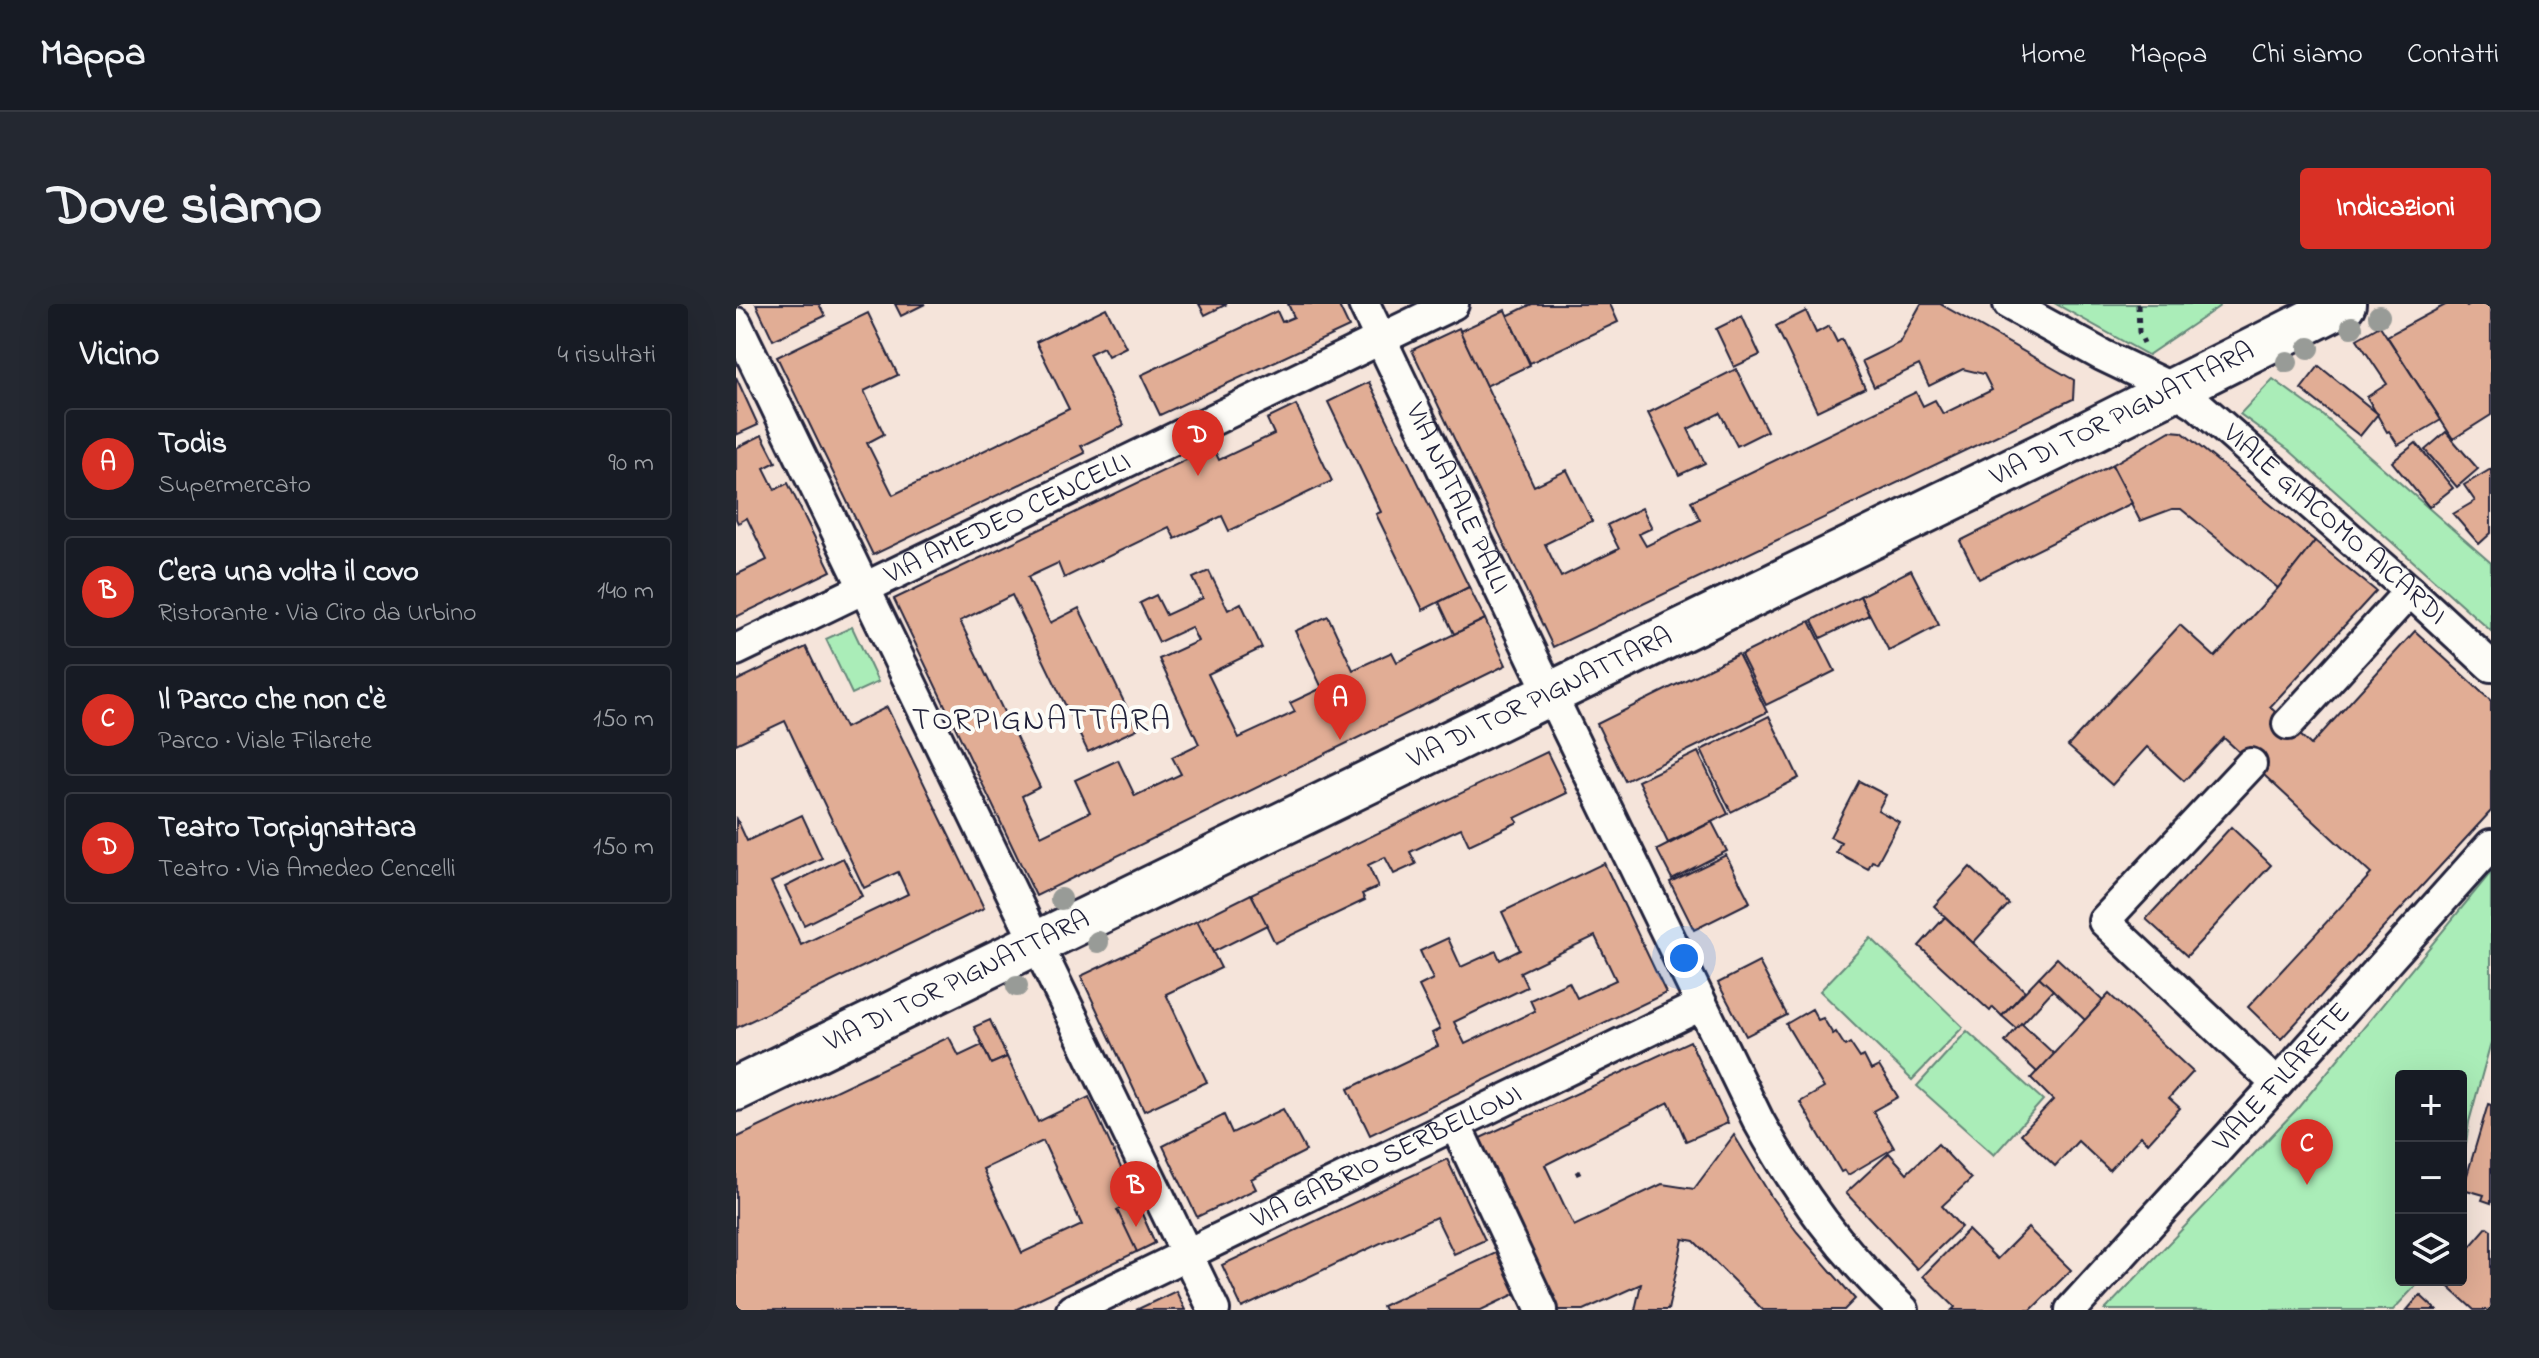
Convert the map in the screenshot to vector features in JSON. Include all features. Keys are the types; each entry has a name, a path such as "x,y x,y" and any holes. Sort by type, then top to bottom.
{"main road":[{"name":"VIA DI TOR PIGNATTARA","path":"736,1089 2071,441 2344,304"}],"street":[{"name":"VIA NATALE PALLI","path":"1364,304 1549,693 1758,1120 1827,1229 1903,1310"},
{"name":"VIA AMEDEO CENCELLI","path":"736,650 1453,304"},
{"name":"VIALE GIACOMO AICARDI","path":"2009,304 2102,355 2173,389 2213,418 2491,666"},
{"path":"736,323 1214,1310"},
{"path":"2288,724 2410,591"},
{"path":"2251,764 2104,921 2277,1084"},
{"name":"VIALE FILARETE","path":"2071,1310 2491,845"},
{"name":"VIA GABRIO SERBELLONI","path":"1072,1310 1701,1005"},
{"path":"1455,1124 1542,1310"}],"path":[{"path":"2138,304 2139,332 2149,352"}],"green space":[{"path":"2056,304 2219,304 2220,306 2148,355"},
{"path":"2273,379 2324,416 2491,563 2491,631 2289,450 2240,414"},
{"path":"852,627 878,682 852,694 826,639"},
{"path":"2491,872 2491,1042 2467,1136 2467,1070 2395,1070 2395,1286 2415,1286 2393,1310 2105,1310 2298,1108"},
{"path":"1871,938 1963,1027 1912,1080 1820,991"},
{"path":"1967,1031 2043,1100 1994,1155 1917,1086"}],"building":[{"path":"756,304 819,304 825,316 773,340"},
{"path":"895,304 925,304 901,316"},
{"path":"1199,304 1227,304 1205,315"},
{"path":"1288,304 1338,304 1349,327 1160,415 1141,375 1277,311 1282,322 1294,317"},
{"path":"1532,304 1610,304 1618,322 1530,363 1507,316"},
{"path":"1921,304 1940,304 2074,380 2073,399 1553,647 1412,350 1459,328 1534,486 1567,470 1592,521 1545,544 1561,577 1619,549 1607,525 1642,508 1652,528 1639,534 1646,546 1700,520 1691,501 1916,392 1923,406 1935,400 1943,414 1992,390 1984,374 1963,369 1929,386 1919,365 1874,387 1862,361 1899,343"},
{"path":"2447,304 2491,304 2491,415 2453,439 2387,336"},
{"path":"1106,308 1126,347 1108,356 1103,347 1089,354 1124,425 1081,446 1085,453 873,555 777,357 868,313 898,375 864,391 884,434 867,443 893,495 1069,409 1036,342"},
{"path":"1505,310 1530,365 1486,386 1460,331"},
{"path":"1806,311 1816,333 1829,326 1837,342 1842,339 1865,388 1817,411 1776,326"},
{"path":"1742,316 1760,355 1734,367 1716,329"},
{"path":"2380,326 2441,420 2398,445 2367,397 2387,384 2357,339"},
{"path":"2319,366 2378,414 2360,436 2301,389"},
{"path":"1736,369 1767,431 1737,446 1720,413 1688,429 1705,463 1679,475 1648,413"},
{"path":"736,377 758,425 736,435"},
{"path":"1369,382 1469,587 1423,610 1376,514 1381,512 1328,402"},
{"path":"1296,405 1332,481 1229,531 1222,516 1175,539 1169,527 1064,578 1058,563 1028,577 1050,623 1079,608 1137,729 1088,752 1012,595 960,621 1040,787 1022,796 1041,836 1090,812 1075,780 1118,760 1135,796 1181,774 1172,757 1199,744 1159,659 1198,641 1191,627 1159,642 1140,603 1156,595 1166,615 1203,598 1193,578 1209,571 1228,610 1241,603 1262,648 1208,674 1239,738 1295,712 1290,703 1322,688 1295,631 1328,616 1353,670 1392,652 1397,662 1485,619 1506,665 1036,896 894,599 1213,447 1219,460 1274,434 1267,419"},
{"path":"2170,431 2182,432 2315,541 2278,588 2181,509 2172,509 2140,521 2112,465"},
{"path":"2446,432 2478,469 2457,487 2425,450"},
{"path":"762,435 776,462 764,468 775,490 788,483 831,571 736,617 736,575 767,560 747,518 738,523 736,519 736,448"},
{"path":"2416,443 2453,488 2429,507 2392,462"},
{"path":"2112,465 2132,503 1979,579 1960,541"},
{"path":"2491,469 2491,533 2479,544 2453,514 2475,501 2464,485"},
{"path":"2315,541 2376,591 2270,707 2311,745 2415,631 2491,701 2491,811 2281,1039 2248,1007 2371,874 2224,738 2184,781 2147,747 2112,785 2068,746 2180,625 2215,657 2278,588"},
{"path":"1911,570 1939,625 1889,651 1860,596"},
{"path":"1469,587 1485,619 1454,634 1439,602"},
{"path":"1860,596 1869,615 1821,638 1812,620"},
{"path":"1810,621 1835,671 1766,705 1741,655"},
{"path":"806,647 845,728 887,707 984,908 736,1028 736,817 747,841 802,815 822,858 771,882 801,945 908,894 898,872 864,888 785,721 736,744 736,681"},
{"path":"1738,654 1767,712 1625,781 1597,724"},
{"path":"1769,716 1799,778 1731,812 1701,750"},
{"path":"1547,752 1567,793 1515,818 1518,822 1469,845 1461,828 1410,852 1416,864 1394,874 1385,857 1368,865 1378,887 1362,894 1365,900 1275,943 1251,894"},
{"path":"1698,752 1728,814 1668,843 1638,781"},
{"path":"1859,781 1886,795 1878,810 1899,822 1877,863 1872,861 1868,869 1836,852 1841,842 1830,837"},
{"path":"1712,822 1727,851 1672,879 1657,850"},
{"path":"2231,827 2271,865 2187,956 2146,919"},
{"path":"1726,855 1750,902 1694,930 1670,882"},
{"path":"843,858 862,896 804,925 785,887"},
{"path":"1604,863 1666,993 1370,1135 1348,1089 1438,1046 1432,1033 1440,1029 1419,986 1433,979 1420,951 1448,938 1461,967 1496,951 1500,960 1520,950 1502,912","holes":["1595,936 1616,980 1577,998 1569,982 1530,1000 1535,1011 1465,1044 1454,1022 1527,987 1520,972"]},
{"path":"1970,867 2009,904 1973,943 1934,906"},
{"path":"1251,894 1267,925 1213,952 1197,921"},
{"path":"1945,917 2025,991 2002,1016 1993,1007 1990,1011 1919,946"},
{"path":"1197,921 1221,968 1166,994 1207,1082 1144,1111 1081,976"},
{"path":"2057,958 2103,1001 2085,1020 2039,977"},
{"path":"1759,962 1787,1015 1746,1036 1718,983"},
{"path":"2039,977 2053,990 2017,1029 2002,1016"},
{"path":"2109,994 2193,1072 2169,1098 2180,1108 2148,1143 2141,1136 2109,1170 2078,1141 2055,1166 2021,1134 2053,1100 2031,1078"},
{"path":"1812,1009 1818,1020 1823,1018 1845,1046 1850,1043 1860,1058 1864,1056 1871,1070 1879,1066 1898,1097 1873,1111 1894,1148 1848,1175 1845,1170 1841,1172 1800,1102 1824,1088 1786,1024"},
{"path":"990,1020 1007,1057 991,1064 974,1027"},
{"path":"2021,1023 2054,1054 2037,1072 2005,1042"},
{"path":"949,1037 959,1056 982,1045 991,1064 1007,1057 1038,1122 1089,1097 1155,1243 1015,1310 736,1310 736,1138","holes":["1043,1141 1082,1225 1022,1253 983,1169"]},
{"path":"1690,1041 1728,1123 1686,1141 1669,1102 1545,1165 1574,1226 1662,1184 1694,1189 1734,1135 1772,1198 1797,1232 1855,1299 1844,1310 1763,1310 1694,1241 1683,1239 1668,1310 1635,1310 1641,1284 1584,1310 1558,1310 1476,1140"},
{"path":"2488,1104 2491,1105 2491,1203 2482,1200 2484,1195 2467,1190 2467,1175"},
{"path":"1283,1109 1306,1151 1251,1179 1256,1189 1197,1217 1163,1146 1224,1115 1232,1133"},
{"path":"1938,1144 1971,1179 1942,1206 1961,1227 1917,1269 1846,1193 1889,1153 1907,1173"},
{"path":"1447,1159 1485,1240 1454,1254 1436,1217 1242,1308 1222,1265"},
{"path":"1136,1201 1155,1243 1137,1252 1117,1210"},
{"path":"2487,1227 2491,1230 2491,1310 2474,1310 2448,1286 2467,1286 2467,1250"},
{"path":"2028,1228 2071,1270 2031,1310 1952,1310 1955,1307 1923,1276 1968,1230 1997,1259"},
{"path":"1498,1252 1517,1293 1481,1310 1384,1310 1382,1306"},
{"path":"1176,1291 1185,1310 1136,1310"},
{"path":"2420,1295 2436,1310 2407,1310"}],"place":[{"name":"Teatro Torpignattara","path":"1198,476"},
{"name":"Todis","path":"1340,740"},
{"name":"Il Parco che non c'è","path":"2307,1185"},
{"name":"C'era una volta il covo","path":"1136,1227"}],"district":[{"name":"TORPIGNATTARA","path":"1042,721"}]}
